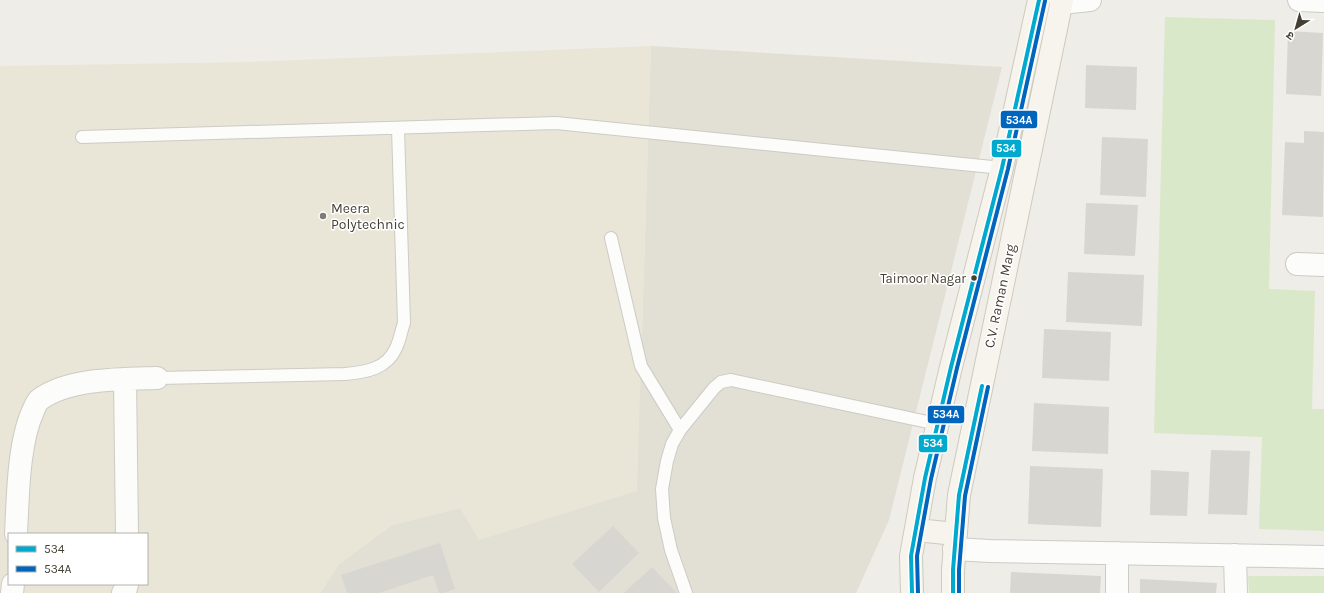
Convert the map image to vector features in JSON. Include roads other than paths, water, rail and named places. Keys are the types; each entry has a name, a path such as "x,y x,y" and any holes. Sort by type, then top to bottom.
{"main road":[{"name":"C.V. Raman Marg","path":"912,593 911,556 925,478 1002,168 1039,0"},
{"name":"C.V. Raman Marg","path":"953,593 953,570 959,495 1061,1"},
{"path":"916,530 955,542"}],"street":[{"path":"1061,1 1090,0"},
{"path":"1299,0 1324,1"},
{"path":"1298,264 1324,265"},
{"path":"16,533 19,482 24,438 29,419 38,401 58,389 79,384 125,379 157,378"},
{"path":"125,379 127,533"},
{"path":"955,542 990,551 1324,557"},
{"path":"1117,553 1117,593"},
{"path":"1235,555 1236,593"}],"lane":[{"path":"82,137 556,123 1002,168"},
{"path":"157,378 345,374 367,371 385,363 396,348 404,323 398,128"},
{"path":"611,238 641,366 680,430"},
{"path":"686,593 671,550 664,518 662,489 672,444 680,430 714,388 721,382 731,380 938,424"}],"place":[{"name":"Meera Polytechnic","path":"323,216"},
{"name":"Taimoor Nagar","path":"974,278"}]}
